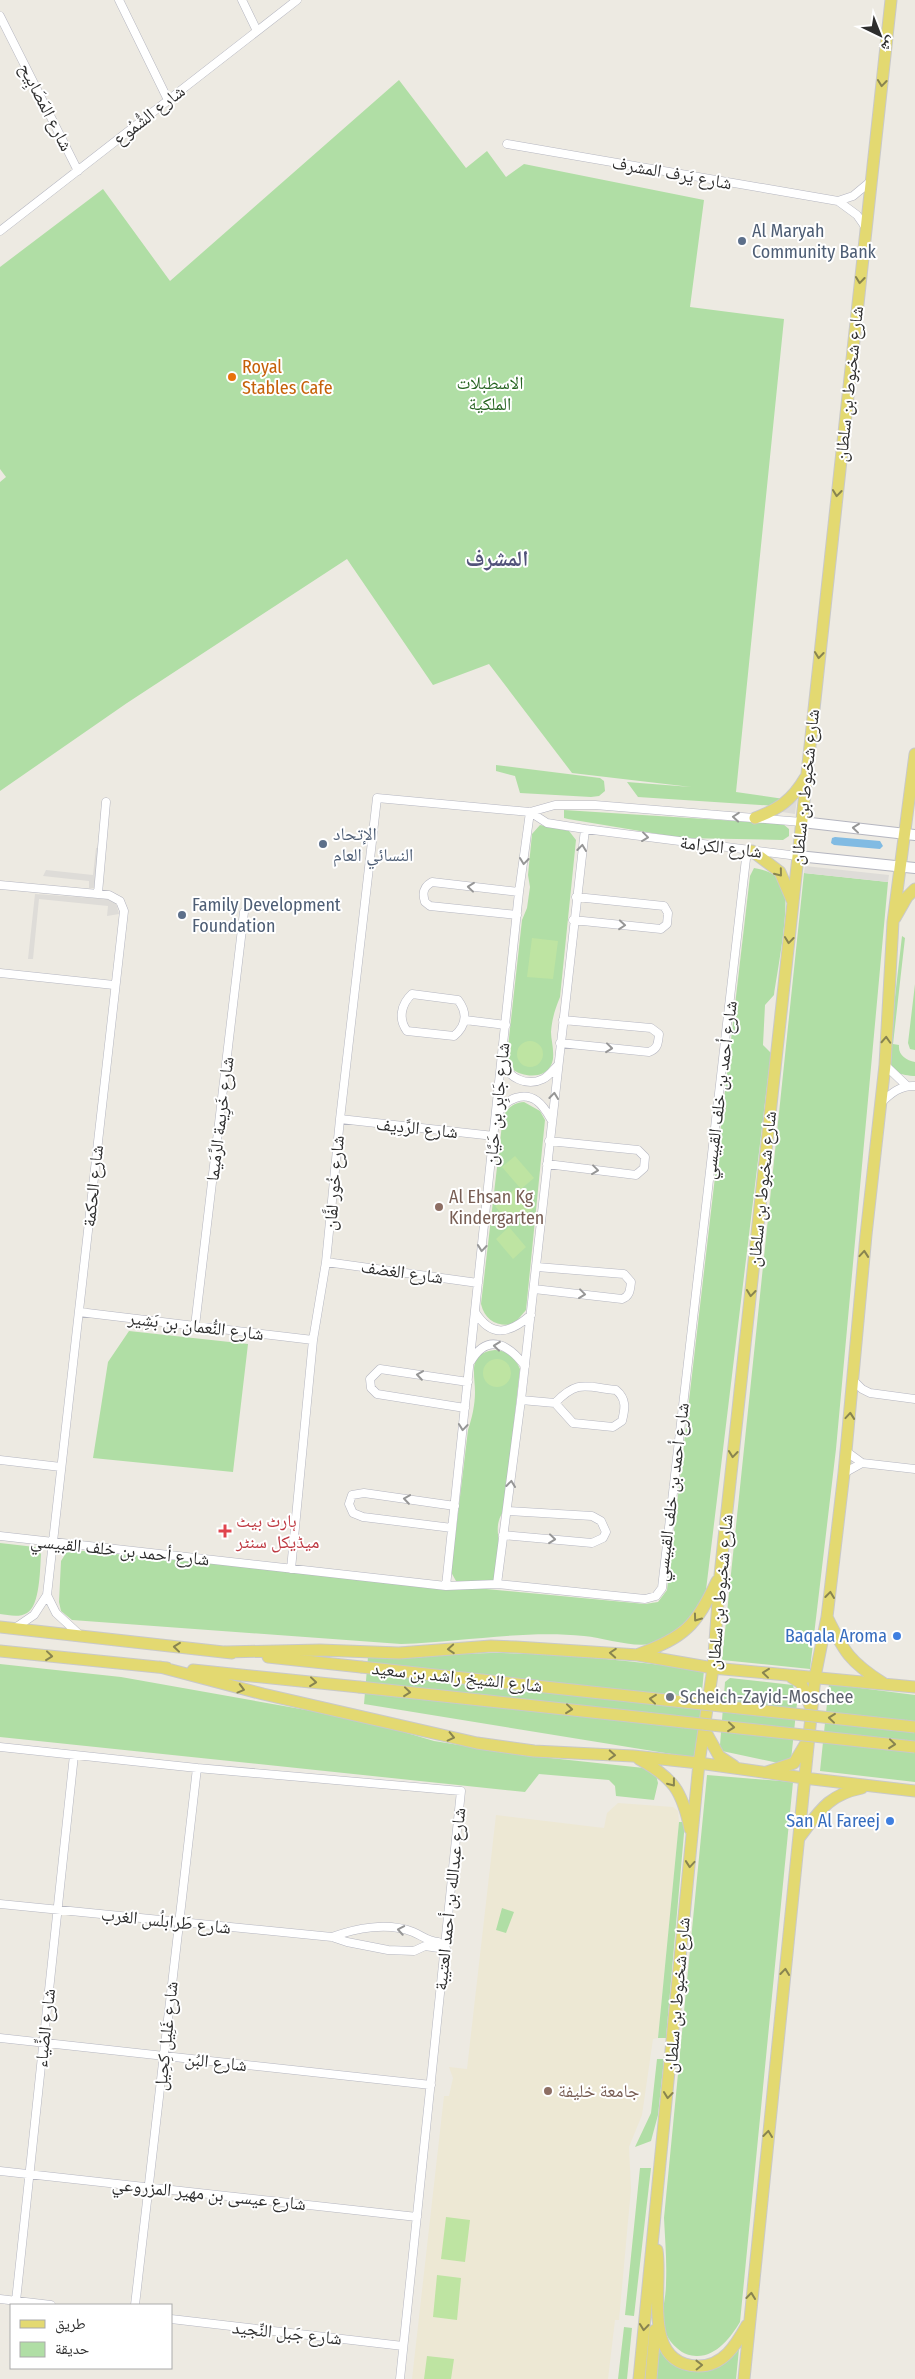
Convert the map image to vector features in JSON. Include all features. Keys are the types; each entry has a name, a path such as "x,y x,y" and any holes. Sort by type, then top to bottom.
{"main road":[{"name":"شارع شخبوط بن سلطان","path":"639,2379 699,1763 713,1668 720,1575 891,0"},
{"path":"744,2379 748,2322 775,2083 808,1739 815,1677 827,1617 847,1452 866,1235 885,1065 893,922 900,866 910,834 915,754"},
{"path":"756,818 788,803 807,775"},
{"path":"913,775 915,791"},
{"name":"شارع الكرامة","path":"802,822 910,834"},
{"path":"750,851 780,872 793,904"},
{"name":"شارع الكرامة","path":"798,856 915,868"},
{"path":"893,922 907,897 915,889"},
{"path":"638,1655 662,1645 686,1631 701,1612 720,1575"},
{"path":"827,1617 837,1638 852,1660 860,1668 885,1684"},
{"name":"شارع الشيخ راشد بن سعيد","path":"0,1627 915,1727"},
{"path":"226,1652 320,1650 399,1653 491,1646 638,1655 713,1668 915,1687"},
{"name":"شارع الشيخ راشد بن سعيد","path":"0,1651 359,1686 915,1747"},
{"path":"160,1667 263,1694 477,1743 534,1751 633,1756 699,1763 915,1791"},
{"path":"709,1697 723,1677 741,1671"},
{"path":"785,1675 801,1683 812,1710"},
{"path":"704,1729 719,1756 739,1769"},
{"path":"766,1773 794,1762 808,1739"},
{"path":"633,1756 661,1771 674,1784 685,1807 692,1841"},
{"path":"798,1840 832,1798 844,1791 872,1786"},
{"path":"654,2236 659,2268 659,2335 669,2354 685,2364 694,2366 712,2364 732,2350 748,2322"},
{"path":"649,2281 655,2316 651,2379"}],"street":[{"path":"118,0 168,100"},
{"path":"242,0 257,31"},
{"name":"شارع الشُّمُوع","path":"0,231 297,0"},
{"name":"شارع المَصَابِيح","path":"0,16 78,171"},
{"name":"شارع يَرف المشرف","path":"507,144 838,201 857,215 866,228"},
{"path":"838,201 853,196 871,182"},
{"name":"شارع الكرامة","path":"377,798 530,812 555,805 595,805 802,822"},
{"name":"شارع خُور لفَّان","path":"291,1569 313,1340 326,1262 340,1119 377,798"},
{"path":"98,893 106,802"},
{"name":"شارع الكرامة","path":"530,812 547,822 585,829 798,856"},
{"name":"شارع جَابِر بن حَيَّان","path":"446,1586 517,916 530,812"},
{"path":"497,1584 508,1511 537,1266 549,1141 585,829"},
{"name":"شارع أحمد بن خلف القبيسي","path":"0,1536 446,1586 497,1584 645,1599 656,1596 662,1588 750,851"},
{"path":"517,916 430,906 425,902 423,894 426,886 432,882 520,892"},
{"name":"شارع الحكمة","path":"0,885 115,896 124,911 114,985 47,1594 34,1615 15,1628"},
{"path":"574,920 662,929 667,924 668,913 664,906 576,897"},
{"name":"شارع خَرِيمة الرِّمَيما","path":"195,1326 244,912"},
{"path":"0,973 114,985"},
{"path":"412,994 458,1000 464,1008 465,1020 461,1030 454,1036 407,1031 402,1024 402,1012 406,1000 412,994"},
{"path":"465,1020 506,1024"},
{"path":"560,1043 649,1052 654,1051 658,1040 658,1034 651,1028 563,1020"},
{"path":"502,1058 506,1070 512,1076 527,1081 542,1079 558,1065"},
{"path":"885,1065 906,1085"},
{"path":"881,1103 895,1091 906,1085 915,1086"},
{"path":"497,1115 503,1104 513,1099 530,1097 538,1102 552,1121"},
{"name":"شارع الرَّدِيف","path":"340,1119 494,1136"},
{"path":"547,1164 636,1175 644,1168 645,1156 638,1150 549,1141"},
{"name":"شارع الغضف","path":"326,1262 478,1283"},
{"path":"534,1289 622,1299 627,1297 630,1292 631,1282 624,1274 537,1266"},
{"name":"شارع النُّعمان بن بَشِير","path":"79,1312 313,1340"},
{"path":"475,1312 482,1323 489,1328 499,1330 509,1330 518,1326 531,1315"},
{"path":"470,1364 478,1350 482,1347 499,1345 515,1353 525,1366"},
{"path":"465,1408 377,1394 371,1388 370,1379 380,1370 468,1382"},
{"path":"854,1380 862,1390 870,1393 915,1400"},
{"path":"521,1400 555,1403 573,1423 612,1427 622,1421 624,1411 624,1401 616,1390 577,1386 568,1390 555,1403"},
{"path":"847,1452 862,1463 915,1469"},
{"path":"0,1460 61,1467"},
{"path":"844,1473 862,1463"},
{"path":"452,1528 364,1517 353,1513 349,1504 352,1495 364,1493 455,1506"},
{"path":"503,1535 592,1543 603,1538 606,1532 601,1521 592,1516 508,1511"},
{"path":"47,1594 56,1613 82,1636"},
{"name":"شارع عبدالله بن أحمد العتيبة","path":"0,1747 196,1768 461,1791 400,2379"},
{"name":"شارع الضِّياء","path":"16,2301 74,1755"},
{"name":"شارع غَلِيل كِحِيل","path":"135,2304 196,1768"},
{"name":"شارع طَرابلُس الغرب","path":"0,1904 332,1937 342,1941 388,1950 414,1951 425,1946 446,1946"},
{"name":"شارع طَرابلُس الغرب","path":"332,1937 348,1931 388,1928 414,1932 429,1942 446,1946"},
{"name":"شارع البُن","path":"0,2038 431,2085"},
{"name":"شارع عيسى بن مهير المزروعي","path":"0,2171 417,2217"},
{"path":"0,2299 42,2304"},
{"name":"شارع جَبل النِّجيد","path":"172,2319 403,2346"}],"shaded area":[{"path":"797,799 795,814 782,812 790,805"},
{"path":"96,848 99,848 94,888 89,888 89,881 43,876 46,870 93,875"},
{"path":"805,866 889,875 888,882 804,873"},
{"path":"35,894 108,899 116,903 119,914 107,916 108,906 39,899 33,959 28,959"},
{"name":"جامعة خليفة","path":"618,1803 673,1807 678,1811 679,1822 658,2038 653,2039 642,2115 629,2147 631,2189 619,2320 615,2320 608,2379 412,2379 444,2096 449,2096 453,2078 449,2067 467,2069 496,1815 604,1828 607,1813"}],"green space":[{"name":"الاسطبلات الملكية","path":"399,80 466,168 487,151 506,177 524,164 704,200 690,307 784,319 736,792 784,799 777,806 638,797 627,782 691,787 572,773 489,664 433,685 347,559 127,703 0,791 0,482 6,477 0,469 0,267 103,189 170,281"},
{"path":"496,765 600,778 604,781 605,791 599,796 591,797 520,793 515,776 496,771"},
{"path":"564,810 783,824 789,829 789,836 783,840 682,838 568,819 564,818"},
{"path":"540,825 569,831 576,840 560,997 551,1027 553,1059 551,1066 542,1074 530,1076 512,1069 507,1056 522,920 527,908 530,887 528,875 532,834"},
{"path":"754,868 771,873 781,881 785,894 784,922 774,995 765,1005 763,1045 771,1053 706,1590 699,1607 689,1621 682,1628 660,1642 641,1645 584,1636 538,1634 401,1644 72,1620 61,1611 59,1602 61,1561 66,1553 73,1550 645,1604 658,1602 667,1590 750,876"},
{"path":"804,873 888,882 836,1449 810,1669 722,1660"},
{"path":"902,936 905,938 893,1044 899,1045 903,1056 915,1062 915,1076 896,1072 891,1067 888,1058"},
{"path":"532,938 558,941 553,979 527,977"},
{"path":"915,984 915,1050 910,1049 908,1043"},
{"path":"530,1041 539,1045 543,1054 539,1063 530,1067 521,1063 517,1054 521,1045"},
{"path":"524,1102 540,1111 545,1120 526,1310 514,1324 503,1325 489,1319 481,1304 503,1116 512,1106"},
{"path":"515,1156 534,1178 521,1189 502,1167"},
{"path":"517,1187 534,1208 512,1226 495,1206"},
{"path":"509,1227 526,1247 513,1259 496,1239"},
{"path":"129,1331 248,1344 233,1472 93,1458 108,1362"},
{"path":"495,1350 510,1355 520,1369 504,1510 498,1526 499,1559 495,1580 492,1583 462,1583 456,1581 451,1572 468,1430 474,1402 474,1365 480,1355"},
{"path":"497,1359 507,1363 511,1373 507,1383 497,1387 487,1383 483,1373 487,1363"},
{"path":"0,1543 35,1547 41,1554 40,1577 35,1603 24,1615 0,1614"},
{"path":"491,1653 598,1658 704,1670 696,1758 364,1704 368,1657"},
{"path":"0,1664 121,1677 363,1720 434,1741 522,1755 644,1768 656,1775 658,1783 654,1800 616,1796 615,1786 609,1780 539,1774 525,1792 0,1737"},
{"path":"730,1678 793,1685 797,1703 791,1760 783,1764 722,1751 720,1745 725,1682"},
{"path":"829,1684 915,1695 915,1782 820,1771"},
{"path":"707,1775 793,1782 740,2322 727,2340 716,2350 696,2356 685,2354 677,2348 666,2334 664,2327 666,2250 664,2218"},
{"path":"679,1822 685,1822 666,2038 658,2038"},
{"path":"502,1908 514,1912 506,1933 496,1930"},
{"path":"657,2059 664,2059 658,2115 651,2141 635,2147 651,2113"},
{"path":"640,2168 651,2168 634,2316 625,2315"},
{"path":"446,2217 470,2220 465,2262 441,2259"},
{"path":"437,2275 461,2278 457,2320 433,2317"},
{"path":"624,2327 632,2328 627,2379 618,2379"},
{"path":"660,2346 674,2360 713,2367 739,2349 736,2379 656,2379"},
{"path":"427,2356 454,2359 451,2379 424,2379"}],"water":[{"path":"832,838 880,841 883,846 880,849 834,845 831,843"}],"place":[{"name":"Al Maryah Community Bank","path":"742,241"},
{"name":"Royal Stables Cafe","path":"232,377"},
{"name":"الإتحاد النسائي العام","path":"323,844"},
{"name":"Family Development Foundation","path":"182,915"},
{"name":"Al Ehsan Kg Kindergarten","path":"439,1207"},
{"name":"ہارٹ بیٹ میڈیکل سنٹر","path":"225,1531"},
{"name":"Baqala Aroma","path":"897,1636"},
{"name":"Scheich-Zayid-Moschee","path":"670,1697"},
{"name":"San Al Fareej","path":"890,1821"},
{"name":"جامعة خليفة","path":"548,2091"}],"district":[{"name":"المشرف","path":"497,558"}]}
